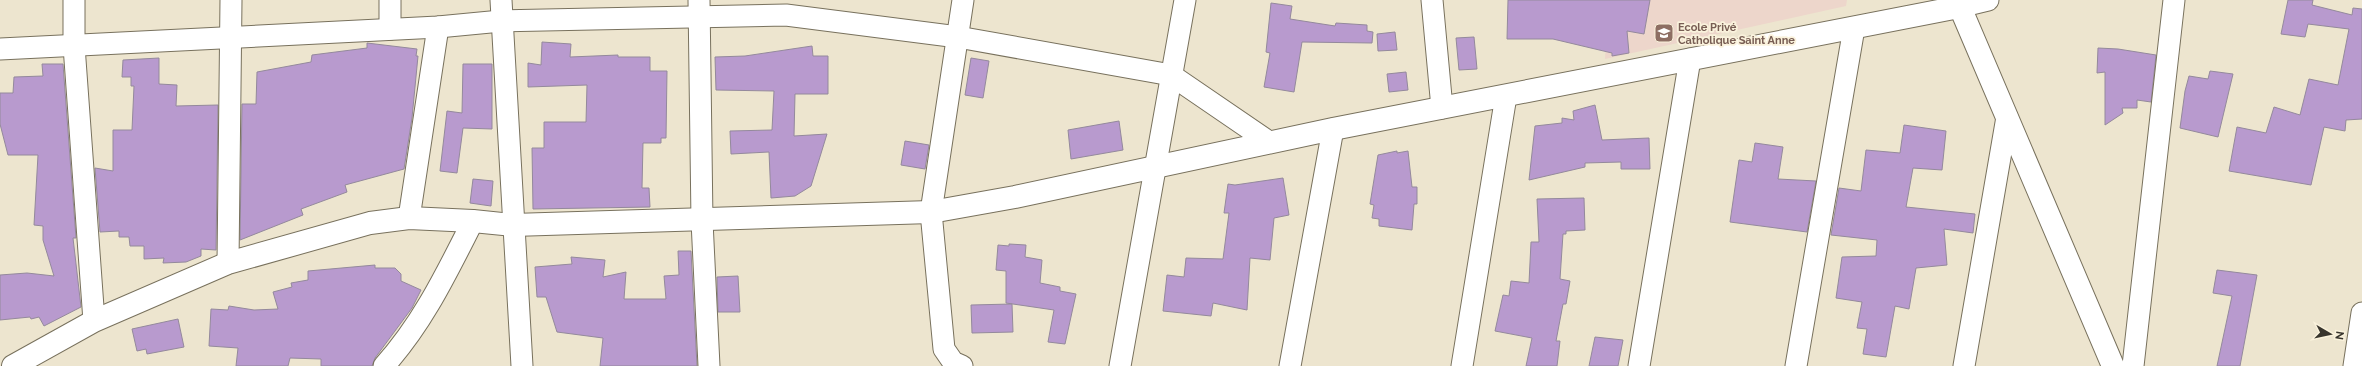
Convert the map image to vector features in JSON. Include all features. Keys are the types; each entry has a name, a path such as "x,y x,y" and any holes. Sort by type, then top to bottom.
{"street":[{"path":"74,0 74,46 94,321"},
{"path":"228,262 232,38 231,0"},
{"path":"390,0 390,29"},
{"path":"501,0 501,21 522,366"},
{"path":"962,366 953,362 944,349 931,212 963,0"},
{"path":"1120,366 1171,75 1186,0"},
{"path":"1432,0 1442,108"},
{"path":"13,366 94,321 228,262 370,223 409,218 473,221 513,225 702,221 931,212 1015,197 1156,165 1333,129 1854,28 1958,4 1988,0"},
{"path":"2133,366 2174,0"},
{"path":"1958,4 2112,366"},
{"path":"0,49 438,27 501,21 699,8 788,8 958,36 1171,75 1270,142"},
{"path":"699,8 702,221 709,366"},
{"path":"409,218 438,27"},
{"path":"1796,366 1854,28"},
{"path":"1639,366 1690,59"},
{"path":"1462,366 1506,96"},
{"path":"1964,366 2006,117"},
{"path":"1290,366 1333,129"},
{"path":"384,366 410,335 435,296 473,221"},
{"path":"2354,366 2362,313"}],"shaded area":[{"name":"Ecole Privé Catholique Saint Anne","path":"1590,0 1847,0 1846,6 1605,59 1608,8"}],"building":[{"path":"1508,0 1650,0 1644,34 1627,31 1629,53 1612,56 1612,53 1553,39 1507,39"},
{"path":"2288,0 2313,0 2312,5 2352,15 2353,8 2362,9 2362,119 2346,120 2345,131 2324,127 2311,185 2229,171 2237,127 2266,133 2274,107 2300,115 2309,79 2338,85 2349,29 2308,24 2305,37 2281,34"},
{"path":"1271,3 1292,6 1290,19 1335,26 1336,23 1367,25 1367,31 1373,32 1372,43 1302,42 1294,92 1264,87 1270,53 1266,52"},
{"path":"1395,32 1397,50 1378,51 1377,34"},
{"path":"1474,37 1477,69 1459,70 1456,38"},
{"path":"542,42 571,44 570,57 618,55 618,57 650,57 650,71 667,71 666,138 661,138 661,143 643,143 642,188 649,188 650,207 533,209 532,148 544,148 544,122 586,122 587,85 528,87 528,63 541,65"},
{"path":"367,43 417,49 416,56 418,56 412,118 404,169 345,185 347,192 301,209 303,215 240,240 242,104 256,104 257,72 311,62 312,55 367,48"},
{"path":"812,46 813,56 828,56 828,94 795,94 794,136 827,134 811,186 795,196 771,198 769,152 731,154 730,131 772,130 774,91 716,90 715,57 745,56"},
{"path":"2098,48 2118,49 2156,55 2151,102 2137,100 2137,108 2122,108 2123,113 2105,125 2105,72 2097,73"},
{"path":"159,58 159,84 177,85 176,106 218,105 216,250 201,249 201,256 186,262 163,263 164,258 144,259 144,246 130,246 129,237 119,237 119,231 100,232 95,168 113,171 113,130 132,130 134,86 131,86 131,77 122,77 123,60"},
{"path":"971,58 989,61 983,98 965,95"},
{"path":"42,64 63,64 76,238 73,238 81,307 44,326 39,317 31,319 30,317 0,320 0,275 27,273 54,276 43,240 43,226 34,225 38,155 8,155 0,124 0,93 13,93 14,77 43,76"},
{"path":"463,64 492,64 492,129 463,128 457,173 440,171 447,111 462,113"},
{"path":"2210,71 2233,74 2218,137 2180,128 2185,91 2189,76 2208,79"},
{"path":"1406,72 1408,90 1389,92 1387,74"},
{"path":"1595,105 1602,140 1649,138 1650,169 1621,169 1621,162 1585,163 1585,167 1529,180 1535,126 1562,123 1562,118 1574,120 1573,111"},
{"path":"1119,121 1123,150 1071,159 1068,130"},
{"path":"1904,125 1946,131 1942,170 1913,168 1906,207 1975,214 1973,233 1944,229 1947,265 1916,268 1909,309 1895,306 1886,357 1863,354 1867,329 1857,328 1862,302 1836,298 1842,257 1876,256 1877,240 1831,235 1839,188 1861,191 1866,150 1900,153"},
{"path":"905,141 929,145 925,169 901,165"},
{"path":"1755,143 1783,147 1778,179 1816,181 1807,232 1730,222 1739,160 1752,162"},
{"path":"1397,151 1397,153 1408,151 1412,187 1417,187 1417,204 1414,204 1412,230 1379,226 1379,219 1372,218 1374,205 1370,204 1378,155"},
{"path":"1283,178 1289,215 1274,218 1270,260 1250,258 1247,310 1213,303 1211,316 1163,311 1167,275 1184,277 1186,258 1223,259 1229,213 1224,213 1228,184 1235,185"},
{"path":"473,179 493,181 491,206 470,203"},
{"path":"1584,198 1585,230 1566,231 1566,234 1563,234 1560,279 1570,281 1566,304 1563,304 1556,341 1560,341 1557,366 1526,366 1532,338 1495,331 1503,295 1509,296 1511,281 1529,283 1531,242 1539,242 1537,199"},
{"path":"1009,244 1026,245 1025,257 1042,260 1040,283 1060,287 1060,291 1076,294 1065,344 1048,342 1054,310 1006,303 1006,271 996,270 998,245 1009,246"},
{"path":"678,251 691,251 697,366 600,366 603,338 557,332 546,297 537,297 535,267 572,264 571,257 605,260 603,277 626,272 624,299 666,299 664,276 679,275"},
{"path":"375,265 375,268 395,268 401,274 401,281 421,290 412,308 375,358 372,366 321,366 321,359 290,358 288,366 236,366 238,348 209,346 211,309 228,310 229,306 254,310 278,309 273,292 292,287 291,283 308,280 308,271"},
{"path":"2217,270 2257,275 2240,366 2217,366 2232,296 2213,293"},
{"path":"738,276 740,312 718,312 717,277"},
{"path":"1012,304 1013,332 972,333 971,305"},
{"path":"178,319 184,347 147,354 146,349 137,351 132,329"},
{"path":"1595,337 1623,340 1618,366 1589,366"}],"place":[{"name":"Ecole Privé Catholique Saint Anne","path":"1664,33"}]}
